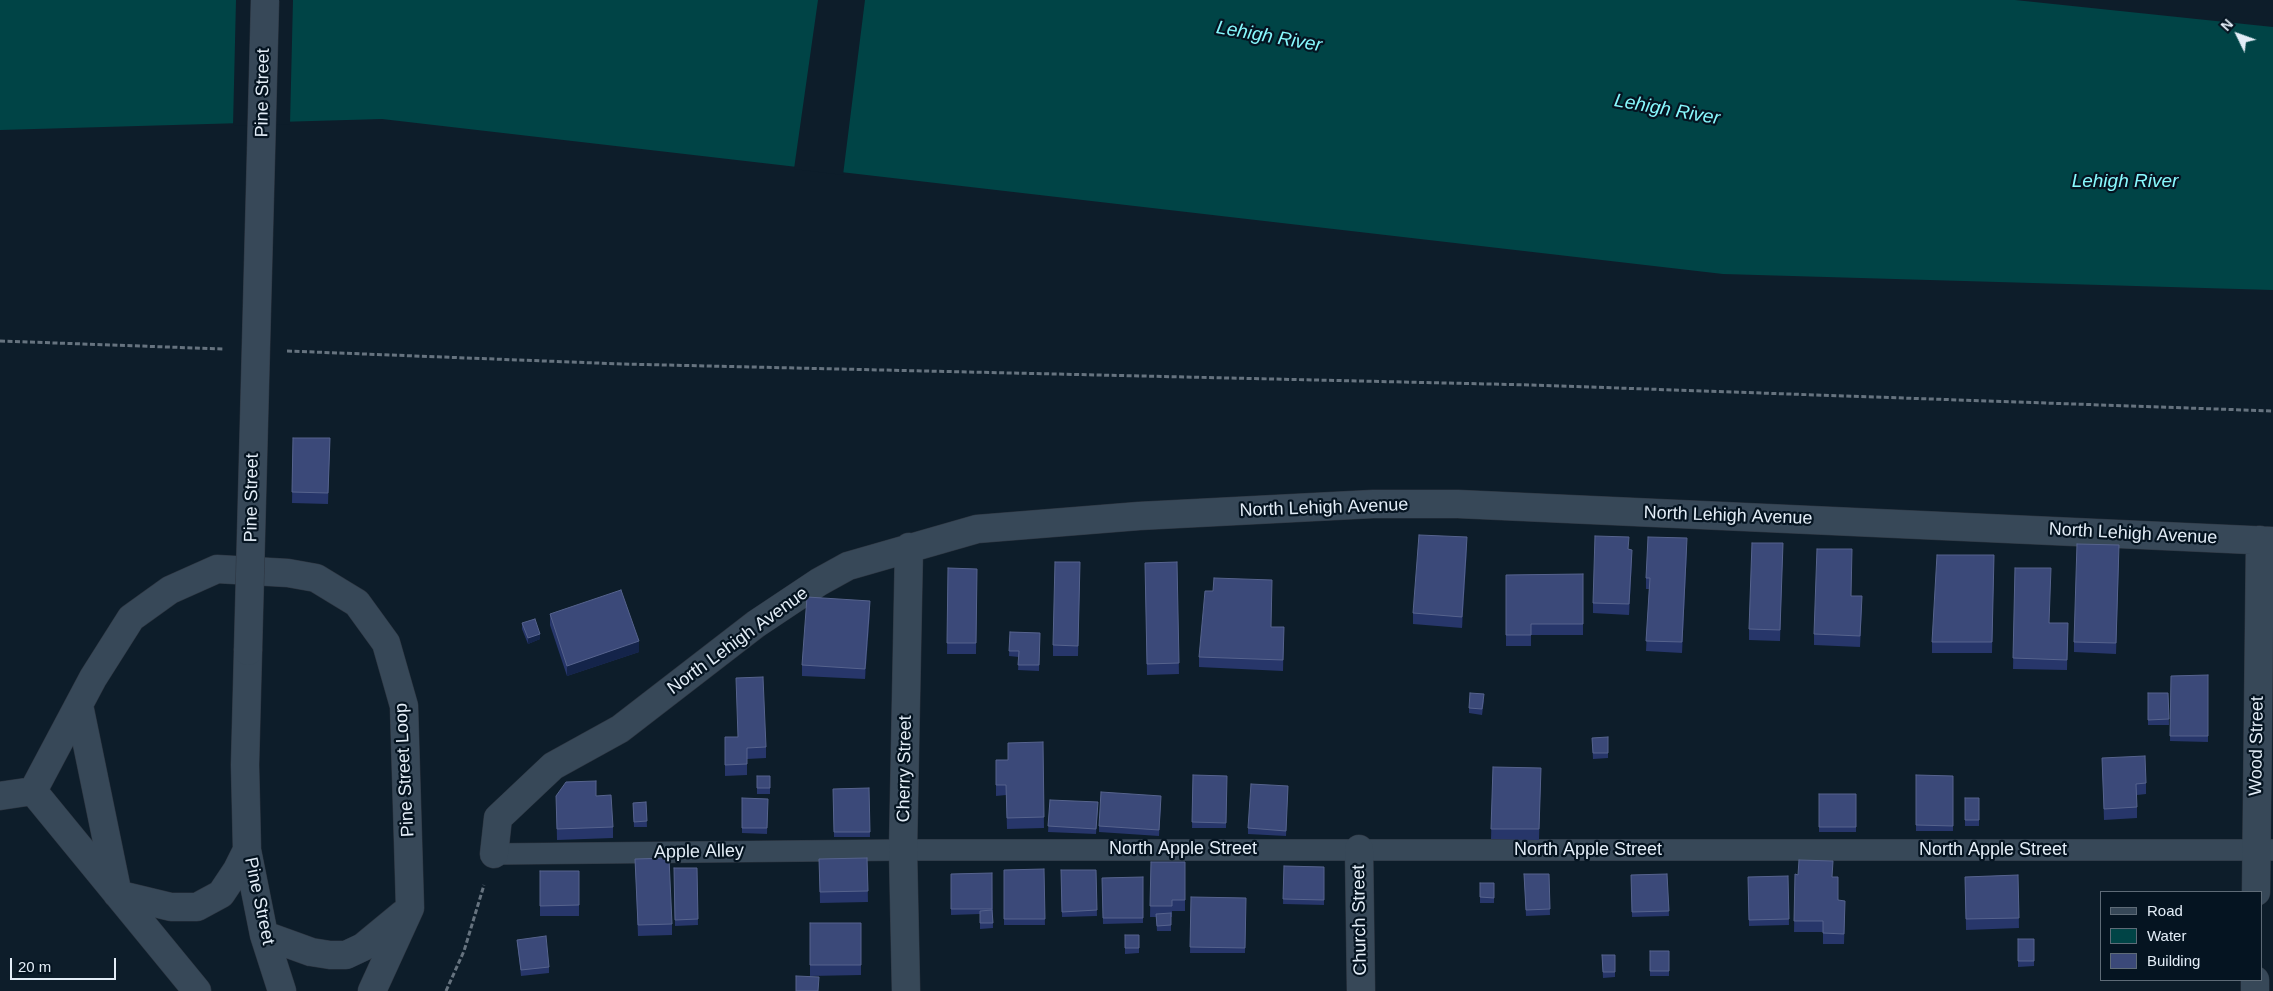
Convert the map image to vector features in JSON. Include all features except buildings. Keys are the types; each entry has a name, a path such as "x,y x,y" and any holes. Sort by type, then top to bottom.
{"street":[{"name":"Pine Street","path":"265,0 245,765 248,850 264,935 282,991"},
{"name":"North Lehigh Avenue","path":"494,854 498,818 552,766 620,729 756,624 819,582 848,566 977,529 1139,516 1373,504 1468,505 2266,541"},
{"name":"Wood Street","path":"2256,891 2264,850 2266,541"},
{"name":"Cherry Street","path":"906,991 903,850 909,547"},
{"name":"Pine Street Loop","path":"33,791 93,678 131,618 170,590 217,569 288,573 316,578 357,603 386,643 404,706 410,908"},
{"path":"79,705 117,894"},
{"path":"0,796 33,791 191,989"},
{"name":"Church Street","path":"1359,849 1361,991"},
{"path":"117,894 171,907 197,907 221,894 248,850"},
{"path":"264,935 311,952 346,955 364,947 410,908"},
{"path":"372,991 410,908"}],"lane":[{"name":"North Apple Street","path":"903,850 2264,850"},
{"name":"Apple Alley","path":"494,854 903,850"}],"path":[{"path":"0,341 227,349"},
{"path":"286,351 622,364 1532,385 2273,411"},
{"path":"446,991 464,951 494,854"}],"water":[{"name":"Lehigh River","path":"0,0 2015,0 2273,27 2273,290 1723,274 382,119 0,130"}],"pier":[{"path":"236,0 293,0 290,124 233,126"},
{"path":"818,0 865,0 843,175 794,169"}]}
